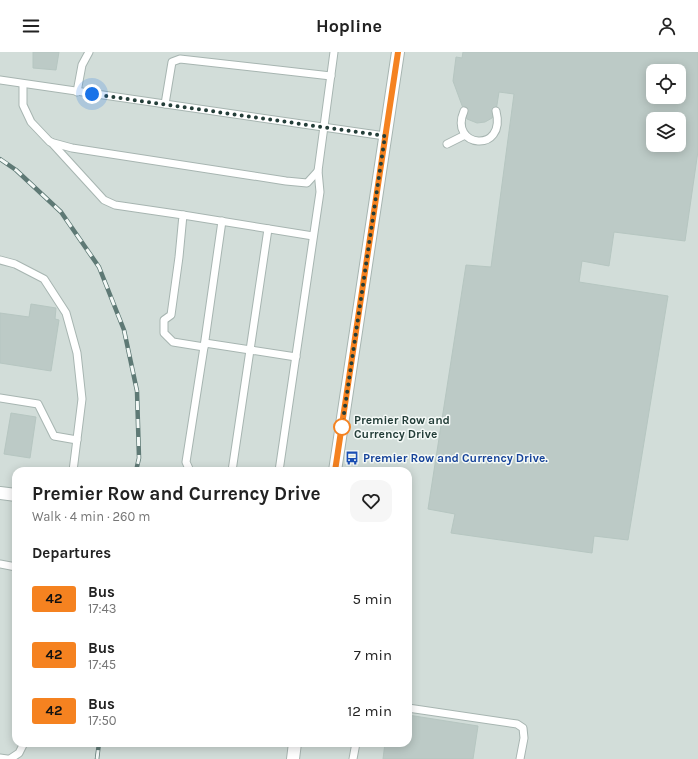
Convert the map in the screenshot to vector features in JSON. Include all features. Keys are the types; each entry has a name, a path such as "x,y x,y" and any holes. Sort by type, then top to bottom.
{"street":[{"path":"336,467 398,52"},
{"path":"0,492 12,494"},
{"path":"293,759 294,747"}],"lane":[{"path":"77,92 82,65 89,52"},
{"path":"280,467 320,192 318,171 334,52"},
{"path":"165,104 172,62 180,59 331,76"},
{"path":"0,80 385,136"},
{"path":"23,84 23,105 31,122 104,200 116,205 313,236"},
{"path":"464,111 460,124 465,135 476,141 488,140 497,131 498,124 496,111"},
{"path":"447,144 465,135"},
{"path":"50,142 72,148 286,181 307,183 318,171"},
{"path":"183,215 171,315 164,320 164,333 173,342 296,357"},
{"path":"188,467 186,462 205,346 222,222"},
{"path":"233,467 268,229"},
{"path":"0,260 15,264 44,279 66,312 78,353 82,399 74,467"},
{"path":"0,398 38,404 54,436 77,440"},
{"path":"0,564 12,566"},
{"path":"412,709 517,724 523,728 520,759"},
{"path":"0,758 9,759 19,752 22,747"},
{"path":"353,759 355,747"}],"shaded area":[{"path":"0,52 698,52 698,759 0,759"}],"building":[{"path":"33,52 59,52 56,70 33,68"},
{"path":"463,52 698,52 698,151 685,241 614,232 609,266 582,261 579,282 668,296 628,540 594,536 592,553 451,533 455,514 428,509 466,265 491,267 514,94 499,92 496,111 492,118 485,122 477,123 467,119 453,81 456,57 462,58"},
{"path":"31,304 56,308 55,319 59,320 51,371 0,363 0,313 29,317"},
{"path":"11,413 36,417 30,458 4,454"},
{"path":"412,716 478,726 473,759 383,759 384,747 412,747"}],"railway":[{"path":"0,159 16,170 61,212 99,267 124,330 137,391 139,458 137,467"},
{"path":"97,759 98,747"}],"bus line":[{"name":"42","path":"336,467 398,52"}],"place":[{"name":"Premier Row and Currency Drive","path":"342,427"},
{"name":"Premier Row and Currency Drive.","path":"352,458"}],"route":[{"path":"92,94 385,136 342,427"}]}
